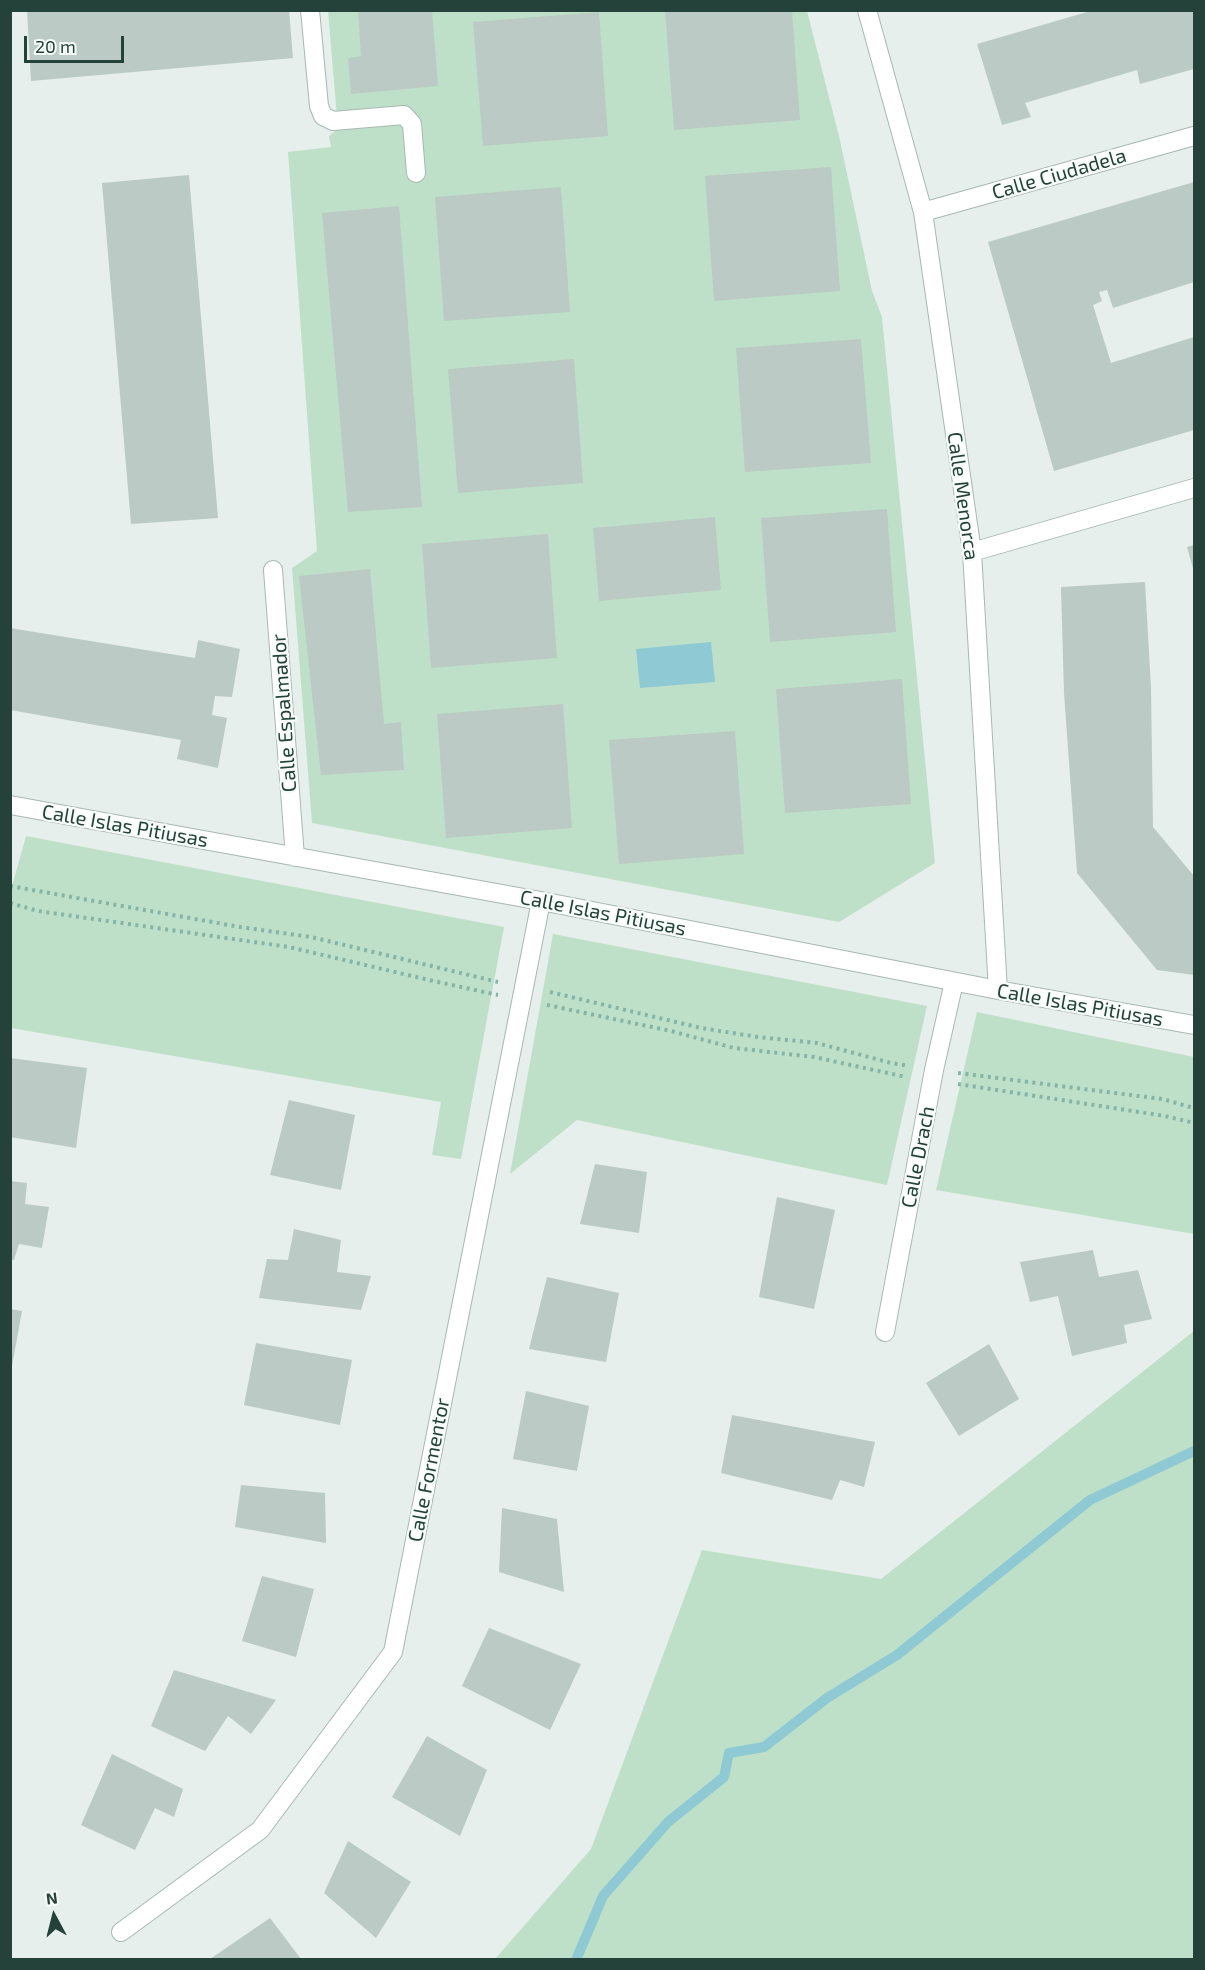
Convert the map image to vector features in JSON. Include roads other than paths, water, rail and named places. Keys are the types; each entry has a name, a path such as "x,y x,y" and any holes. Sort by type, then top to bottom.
{"street":[{"path":"310,10 319,105 323,116 333,121 404,115 412,124 416,173"},
{"name":"Calle Menorca","path":"867,10 923,212 972,552 998,990"},
{"name":"Calle Ciudadela","path":"923,212 1194,136"},
{"path":"972,552 1194,488"},
{"name":"Calle Espalmador","path":"273,570 295,857"},
{"name":"Calle Islas Pitiusas","path":"10,805 541,901 998,990 1194,1025"},
{"name":"Calle Formentor","path":"121,1932 260,1830 393,1652 541,901"},
{"name":"Calle Drach","path":"885,1332 954,981"}],"water":[{"path":"711,642 715,682 640,688 636,649"}],"waterway":[{"path":"576,1960 603,1896 668,1822 724,1777 729,1753 764,1747 827,1698 897,1655 1090,1500 1194,1451"}]}
